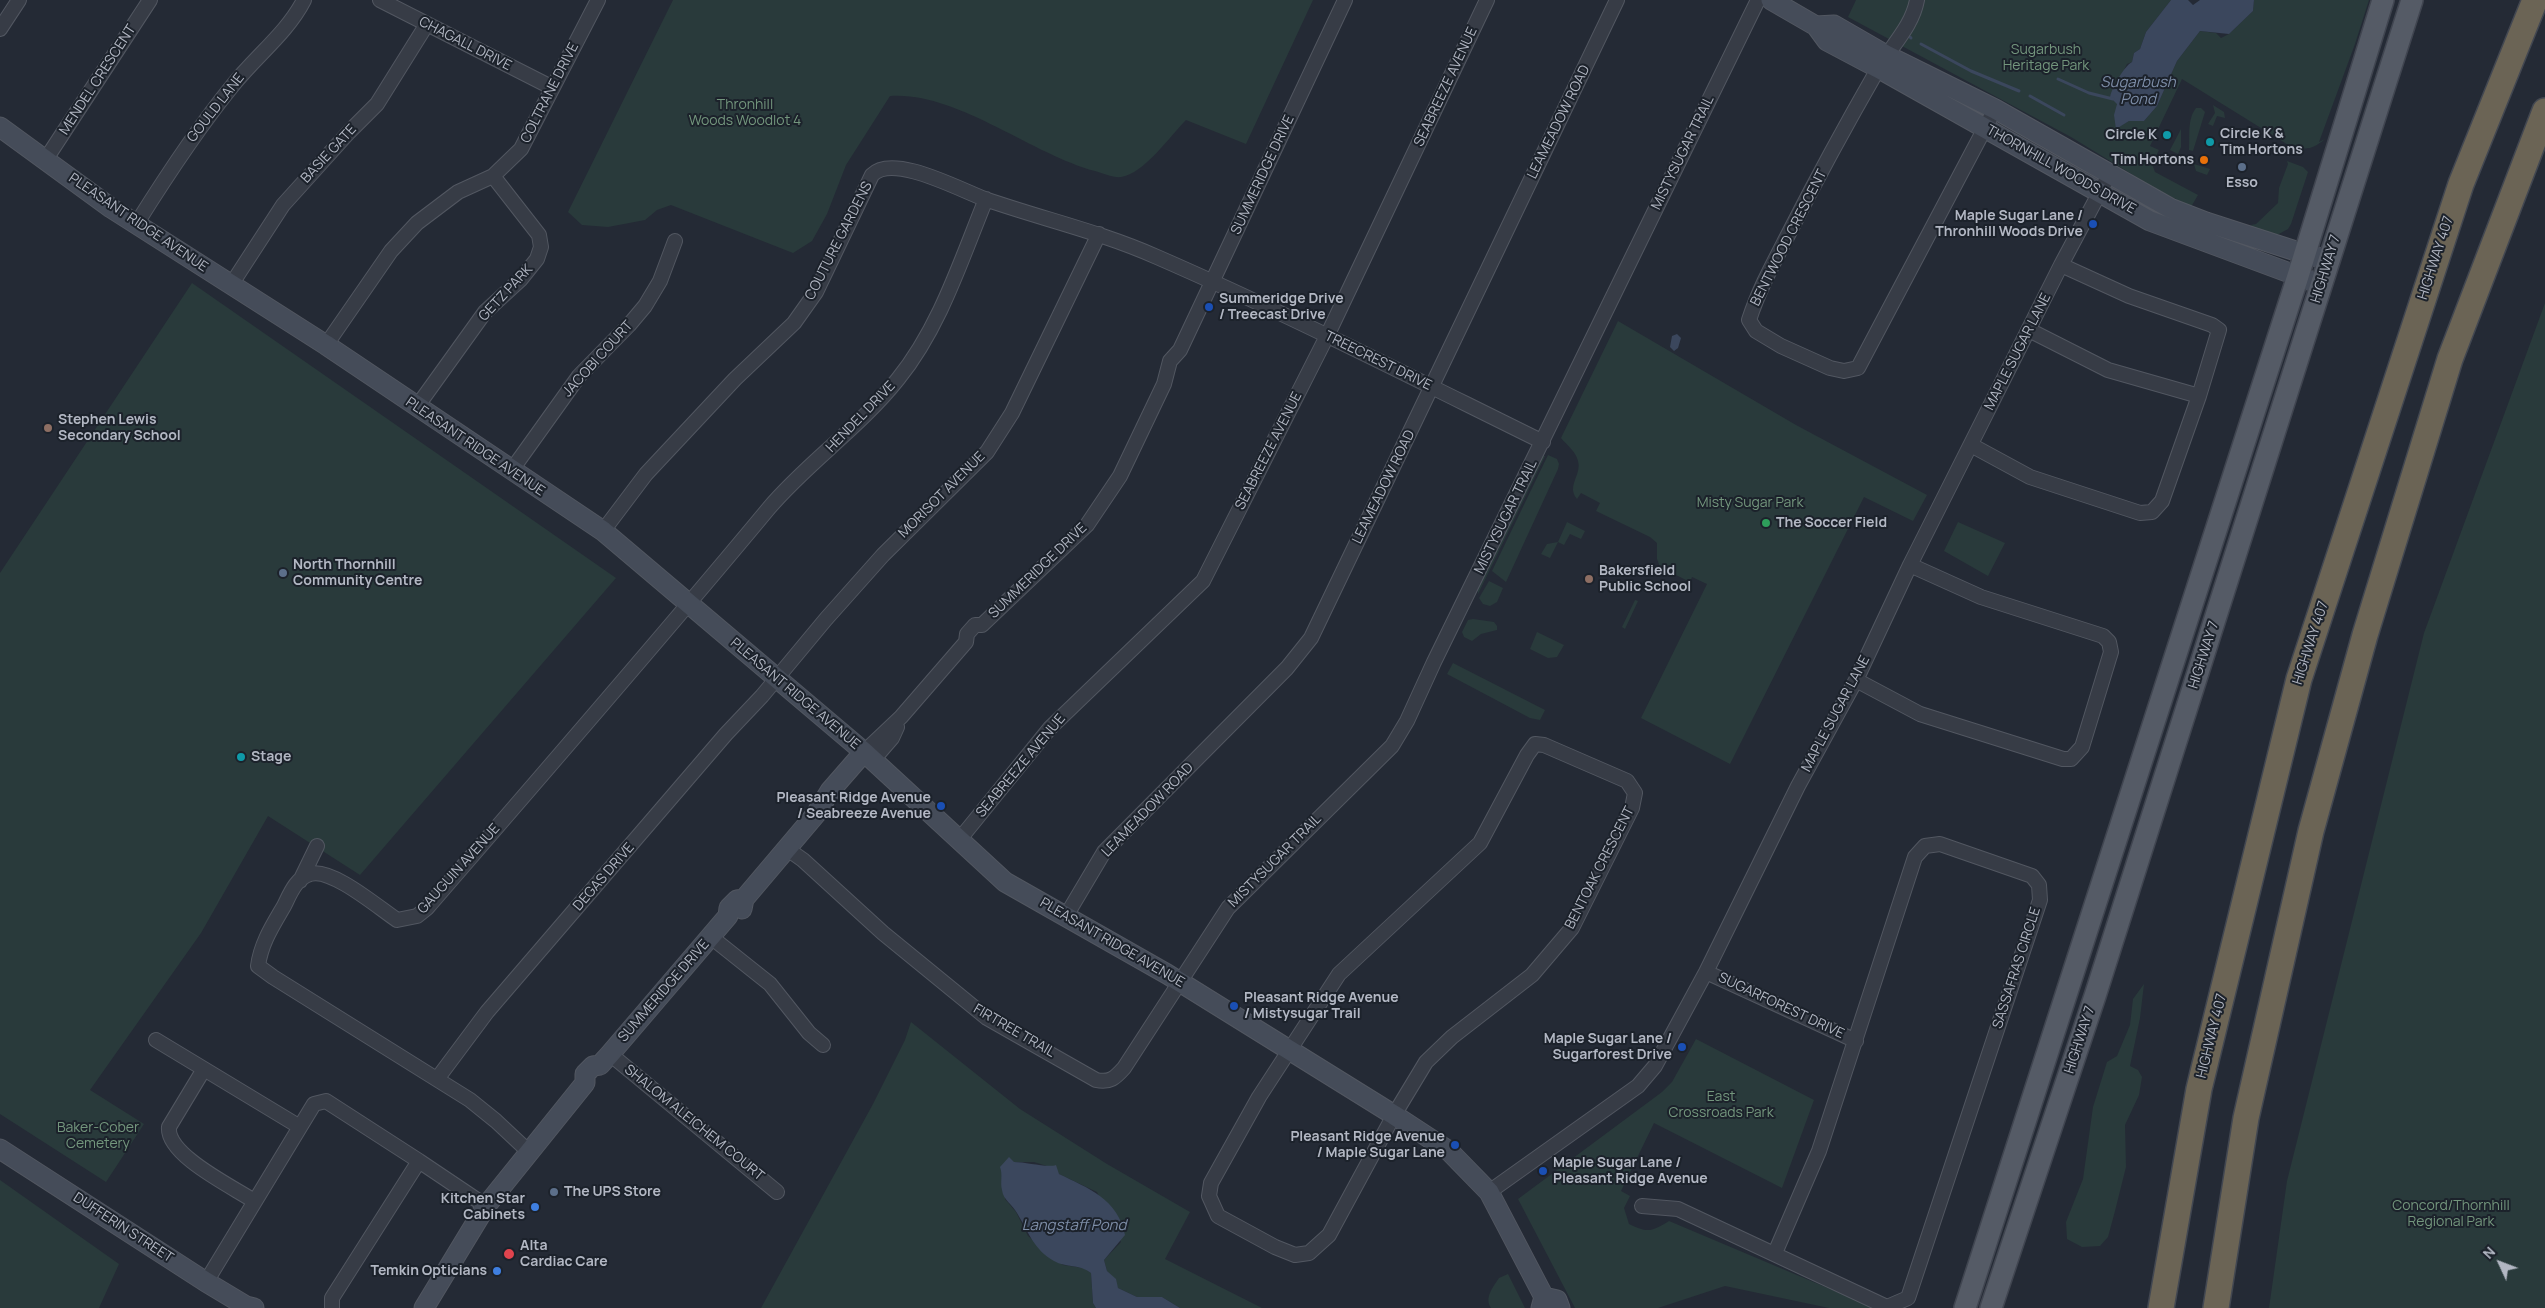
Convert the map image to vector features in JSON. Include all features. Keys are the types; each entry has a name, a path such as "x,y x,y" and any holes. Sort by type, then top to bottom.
{"highway":[{"name":"HIGHWAY 407","path":"2161,1308 2199,1089 2299,679 2461,184 2535,0"},
{"path":"2216,1308 2246,1118 2311,831 2365,636 2450,359 2545,111"}],"main road":[{"name":"HIGHWAY 7","path":"1965,1307 2298,276 2383,0"},
{"name":"HIGHWAY 7","path":"1991,1308 2095,996 2412,0"}],"street":[{"path":"0,29 19,0"},
{"name":"MENDEL CRESCENT","path":"46,159 150,0"},
{"name":"GOULD LANE","path":"137,223 194,133 235,82 294,18 304,0"},
{"name":"CHAGALL DRIVE","path":"380,0 551,87"},
{"name":"COLTRANE DRIVE","path":"326,345 391,251 417,223 458,192 493,176 521,149 551,87 598,0"},
{"name":"SUMMERIDGE DRIVE","path":"424,1308 486,1206 528,1151 585,1083 586,1074 593,1066 605,1060 711,937 728,916 729,908 737,900 744,899 816,814 839,799 869,756 892,738 901,717 966,642 967,634 974,625 982,625 1087,525 1120,476 1164,384 1170,361 1180,350 1345,0"},
{"name":"SEABREEZE AVENUE","path":"959,840 1050,728 1203,581 1327,336 1487,0"},
{"name":"LEAMEADOW ROAD","path":"1066,916 1104,852 1287,668 1310,638 1617,0"},
{"name":"MISTYSUGAR TRAIL","path":"1181,983 1228,908 1392,746 1408,721 1434,662 1758,0"},
{"name":"THORNHILL WOODS DRIVE","path":"1771,0 1816,26 1827,42 1882,61 1995,109 2170,208 2206,222 2329,260"},
{"path":"1882,61 1901,37 1917,0"},
{"name":"BASIE GATE","path":"231,285 283,205 342,138 377,104 426,24"},
{"name":"THORNHILL WOODS DRIVE","path":"1882,61 1984,127 2150,221 2322,285"},
{"name":"BENTWOOD CRESCENT","path":"1882,61 1805,201 1756,298 1750,320 1756,331 1781,346 1830,368 1844,371 1858,368 1995,109"},
{"name":"PLEASANT RIDGE AVENUE","path":"0,128 46,159 112,208 326,345 416,408 603,531 869,756 1005,882 1181,983 1394,1115 1448,1151 1489,1192 1543,1303 1557,1300 1560,1308"},
{"name":"COUTURE GARDENS","path":"603,531 646,474 735,379 794,323 816,292 863,190 878,169 890,166 910,170 986,199 1099,234 1156,256 1212,282"},
{"name":"MAPLE SUGAR LANE","path":"1489,1192 1638,1086 1655,1066 1706,972 1798,786 1856,680 1910,565 2061,265 2109,175"},
{"name":"GETZ PARK","path":"416,408 485,312 521,279 538,259 541,247 539,235 493,176"},
{"name":"HENDEL DRIVE","path":"690,604 779,496 861,420 899,379 938,318 986,199"},
{"name":"MORISOT AVENUE","path":"776,679 883,555 987,452 1012,414 1099,234"},
{"name":"JACOBI COURT","path":"511,471 579,376 629,326 645,306 660,281 675,241"},
{"path":"1971,445 2030,477 2140,513 2152,512 2162,501 2199,396 2219,330 2212,325 2129,296 2061,265"},
{"name":"TREECREST DRIVE","path":"1212,282 1327,336 1542,442"},
{"path":"2029,330 2108,370 2199,396"},
{"path":"1856,680 1920,714 2062,759 2071,759 2082,747 2111,652 2109,642 2103,636 1981,597 1910,565"},
{"name":"GAUGUIN AVENUE","path":"300,881 308,874 318,872 334,877 396,920 417,916 427,908 690,604"},
{"name":"DEGAS DRIVE","path":"437,1079 487,1012 726,734 776,679"},
{"name":"BENTOAK CRESCENT","path":"1288,1050 1339,974 1480,843 1527,755 1535,744 1544,745 1627,781 1635,793 1632,808 1572,928 1532,975 1452,1037 1426,1062 1394,1115"},
{"name":"SASSAFRAS CIRCLE","path":"1642,1206 1678,1209 1775,1253 1837,1286 1887,1307 1908,1298 2040,900 2040,885 2032,876 1940,844 1925,846 1915,857 1819,1151 1775,1253"},
{"path":"317,846 300,881 293,888 270,928 260,953 258,966 483,1110 528,1151"},
{"name":"FIRTREE TRAIL","path":"786,848 956,995 987,1018 1096,1080 1106,1082 1115,1078 1124,1068 1181,983"},
{"path":"711,937 770,984 809,1033 822,1045"},
{"name":"SUGARFOREST DRIVE","path":"1706,972 1856,1041"},
{"path":"156,1040 300,1127"},
{"path":"1288,1050 1254,1105 1211,1183 1209,1196 1218,1216 1275,1247 1295,1255 1309,1253 1329,1235 1394,1115"},
{"name":"SHALOM ALEICHEM COURT","path":"605,1060 777,1192"},
{"path":"204,1069 169,1127 170,1136 184,1156 254,1201"},
{"path":"206,1282 314,1104 326,1101 486,1206"},
{"name":"DUFFERIN STREET","path":"0,1149 206,1282 249,1307"},
{"path":"332,1308 332,1298 419,1161"}],"green space":[{"name":"Thronhill Woods Woodlot 4","path":"673,0 1313,0 1246,144 1186,120 1139,169 1121,177 1115,177 1071,163 967,113 941,103 915,97 890,96 846,165 827,214 812,241 793,253 671,205 657,210 645,220 608,227 582,225 568,212"},
{"name":"Sugarbush Heritage Park","path":"1856,0 2171,0 2146,32 2140,49 2134,53 2132,62 2127,64 2110,97 2117,103 2116,128 2129,121 2144,121 2157,106 2177,61 2200,31 2216,33 2221,38 2229,34 2253,11 2254,0 2369,0 2319,142 2325,139 2312,147 2300,148 2290,146 2182,79 2150,146 2159,150 2152,164 2155,172 2198,195 2191,207 2156,189 2071,137 1848,17"},
{"path":"2213,105 2224,112 2225,118 2217,116 2213,126 2208,124 2215,113"},
{"path":"2196,108 2201,108 2205,112 2193,151 2189,150 2190,128 2191,117"},
{"path":"2181,129 2181,147 2178,154 2170,150"},
{"path":"2287,161 2303,167 2308,172 2291,224 2288,229 2277,235 2252,227 2251,225 2256,224 2278,203 2279,188 2288,164"},
{"path":"2194,164 2210,169 2207,175 2196,171"},
{"name":"Baker-Cober Cemetery","path":"192,283 616,578 360,875 268,816 201,933 90,1090 144,1124 106,1182 0,1114 0,573"},
{"name":"Concord/Thornhill Regional Park","path":"2545,303 2545,1308 2269,1308 2287,1181 2424,633"},
{"name":"Misty Sugar Park","path":"1618,321 1796,425 1927,495 1913,521 1864,497 1730,764 1641,718 1707,584 1692,577 1690,582 1660,567 1657,559 1657,543 1650,537 1596,511 1600,503 1581,493 1577,499 1574,494 1573,490 1579,466 1578,461 1561,438"},
{"path":"1548,455 1557,459 1558,469 1506,582 1492,571"},
{"path":"1542,456 1545,456 1478,594 1478,588"},
{"path":"1567,522 1585,531 1581,539 1570,534 1564,545 1558,542"},
{"path":"1958,522 2005,543 1988,576 1944,551"},
{"path":"1558,542 1550,558 1541,554 1547,544"},
{"path":"1489,581 1503,588 1497,602 1490,606 1483,604 1479,598"},
{"path":"1635,600 1638,601 1625,629 1622,627"},
{"path":"1468,620 1494,622 1497,630 1481,634 1472,641 1464,637 1462,632"},
{"path":"1537,632 1564,645 1557,657 1548,658 1530,649"},
{"path":"1453,663 1545,710 1540,720 1530,718 1447,674"},
{"path":"2144,984 2140,1018 2130,1066 2138,1070 2142,1077 2139,1095 2125,1125 2126,1167 2108,1237 2100,1246 2082,1247 2067,1239 2066,1222 2083,1179 2093,1107 2107,1062 2117,1056 2130,1025 2133,999"},
{"path":"911,1022 1020,1109 1107,1164 1190,1212 1165,1259 1262,1308 1180,1308 1162,1297 1137,1297 1118,1288 1107,1271 1104,1260 1121,1242 1097,1192 1059,1174 1050,1167 1034,1162 1014,1162 1005,1199 1016,1212 1028,1236 1063,1265 1084,1268 1091,1273 1093,1303 1096,1308 761,1308 873,1104 905,1040"},
{"name":"East Crossroads Park","path":"1696,1039 1814,1100 1782,1188 1654,1123 1621,1191 1630,1196 1624,1208 1629,1224 1649,1230 1669,1221 1875,1308 1829,1308 1725,1286 1658,1308 1575,1308 1518,1199 1662,1092 1672,1082"},
{"path":"0,1180 119,1264 99,1308 0,1308"},
{"path":"1508,1274 1525,1308 1491,1308 1488,1300 1492,1289 1499,1278"}],"water":[{"name":"Sugarbush Pond","path":"2171,0 2188,0 2193,5 2200,0 2254,0 2253,11 2229,34 2200,31 2177,61 2157,106 2144,121 2129,121 2116,129 2114,115 2117,104 2110,97 2113,88 2122,72 2132,62 2134,53 2140,49 2146,32"},
{"path":"1677,334 1681,338 1678,348 1674,351 1670,347 1672,336"},
{"name":"Langstaff Pond","path":"1009,1157 1014,1162 1047,1166 1056,1165 1059,1174 1081,1184 1100,1196 1116,1212 1125,1235 1104,1260 1107,1271 1116,1279 1118,1288 1137,1297 1162,1297 1180,1308 1096,1308 1093,1303 1091,1273 1082,1268 1059,1263 1047,1257 1036,1246 1015,1210 1004,1197 1001,1187 1000,1167"}],"waterway":[{"path":"1921,44 1971,71 2019,91"},
{"path":"2058,79 2089,93 2113,99"},
{"path":"2030,96 2064,115"}],"place":[{"name":"Circle K","path":"2167,135"},
{"name":"Circle K & Tim Hortons","path":"2210,142"},
{"name":"Tim Hortons","path":"2204,160"},
{"name":"Esso","path":"2242,167"},
{"name":"Maple Sugar Lane / Thronhill Woods Drive","path":"2093,224"},
{"name":"Summeridge Drive / Treecast Drive","path":"1209,307"},
{"name":"Stephen Lewis Secondary School","path":"48,428"},
{"name":"The Soccer Field","path":"1766,523"},
{"name":"North Thornhill Community Centre","path":"283,573"},
{"name":"Bakersfield Public School","path":"1589,579"},
{"name":"Stage","path":"241,757"},
{"name":"Pleasant Ridge Avenue / Seabreeze Avenue","path":"941,806"},
{"name":"Pleasant Ridge Avenue / Mistysugar Trail","path":"1234,1006"},
{"name":"Maple Sugar Lane / Sugarforest Drive","path":"1682,1047"},
{"name":"Pleasant Ridge Avenue / Maple Sugar Lane","path":"1455,1145"},
{"name":"Maple Sugar Lane / Pleasant Ridge Avenue","path":"1543,1171"},
{"name":"The UPS Store","path":"554,1192"},
{"name":"Kitchen Star Cabinets","path":"535,1207"},
{"name":"Alta Cardiac Care","path":"509,1254"},
{"name":"Temkin Opticians","path":"497,1271"}]}
